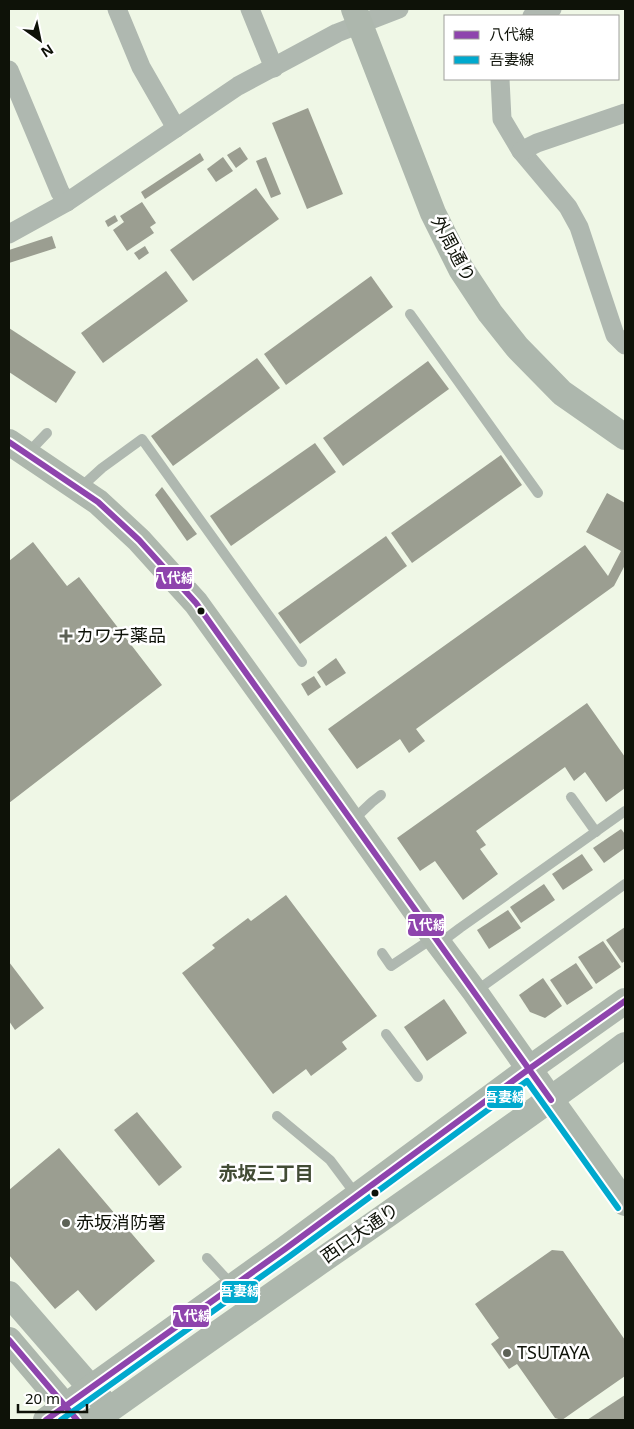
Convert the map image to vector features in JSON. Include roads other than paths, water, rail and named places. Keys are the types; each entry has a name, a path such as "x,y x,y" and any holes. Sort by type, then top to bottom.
{"street":[{"path":"117,9 141,67 176,128"},
{"path":"250,9 274,68"},
{"path":"9,234 68,202 238,86 337,33 357,16 399,9"},
{"path":"535,15 552,9"},
{"name":"外周通り","path":"357,16 433,213 461,269 490,313 516,347 562,393 625,438"},
{"path":"9,70 60,192 68,202"},
{"path":"500,80 502,119 521,151 568,208 579,227 616,335 625,345"},
{"path":"521,151 537,143 625,112"},
{"path":"18,448 98,502 139,540 196,604 625,1203"},
{"name":"西口大通り","path":"63,1415 91,1388 233,1287 529,1069 625,1001"},
{"name":"西口大通り","path":"107,1417 296,1277 551,1100 625,1045"},
{"path":"9,1294 91,1388 107,1417"},
{"path":"9,1340 63,1415"}],"lane":[{"path":"410,314 538,493"},
{"path":"18,448 47,433"},
{"path":"79,490 102,468 142,439 302,662"},
{"path":"352,821 381,795"},
{"path":"571,797 596,832"},
{"path":"382,953 391,966 460,928 625,811"},
{"path":"475,992 625,884"},
{"path":"386,1034 418,1077"},
{"path":"277,1116 330,1160 358,1196"},
{"path":"207,1258 233,1287"}],"place":[{"name":"カワチ薬品","path":"66,636"},
{"name":"赤坂消防署","path":"66,1223"},
{"name":"TSUTAYA","path":"507,1353"}],"district":[{"name":"赤坂三丁目","path":"266,1173"}]}
